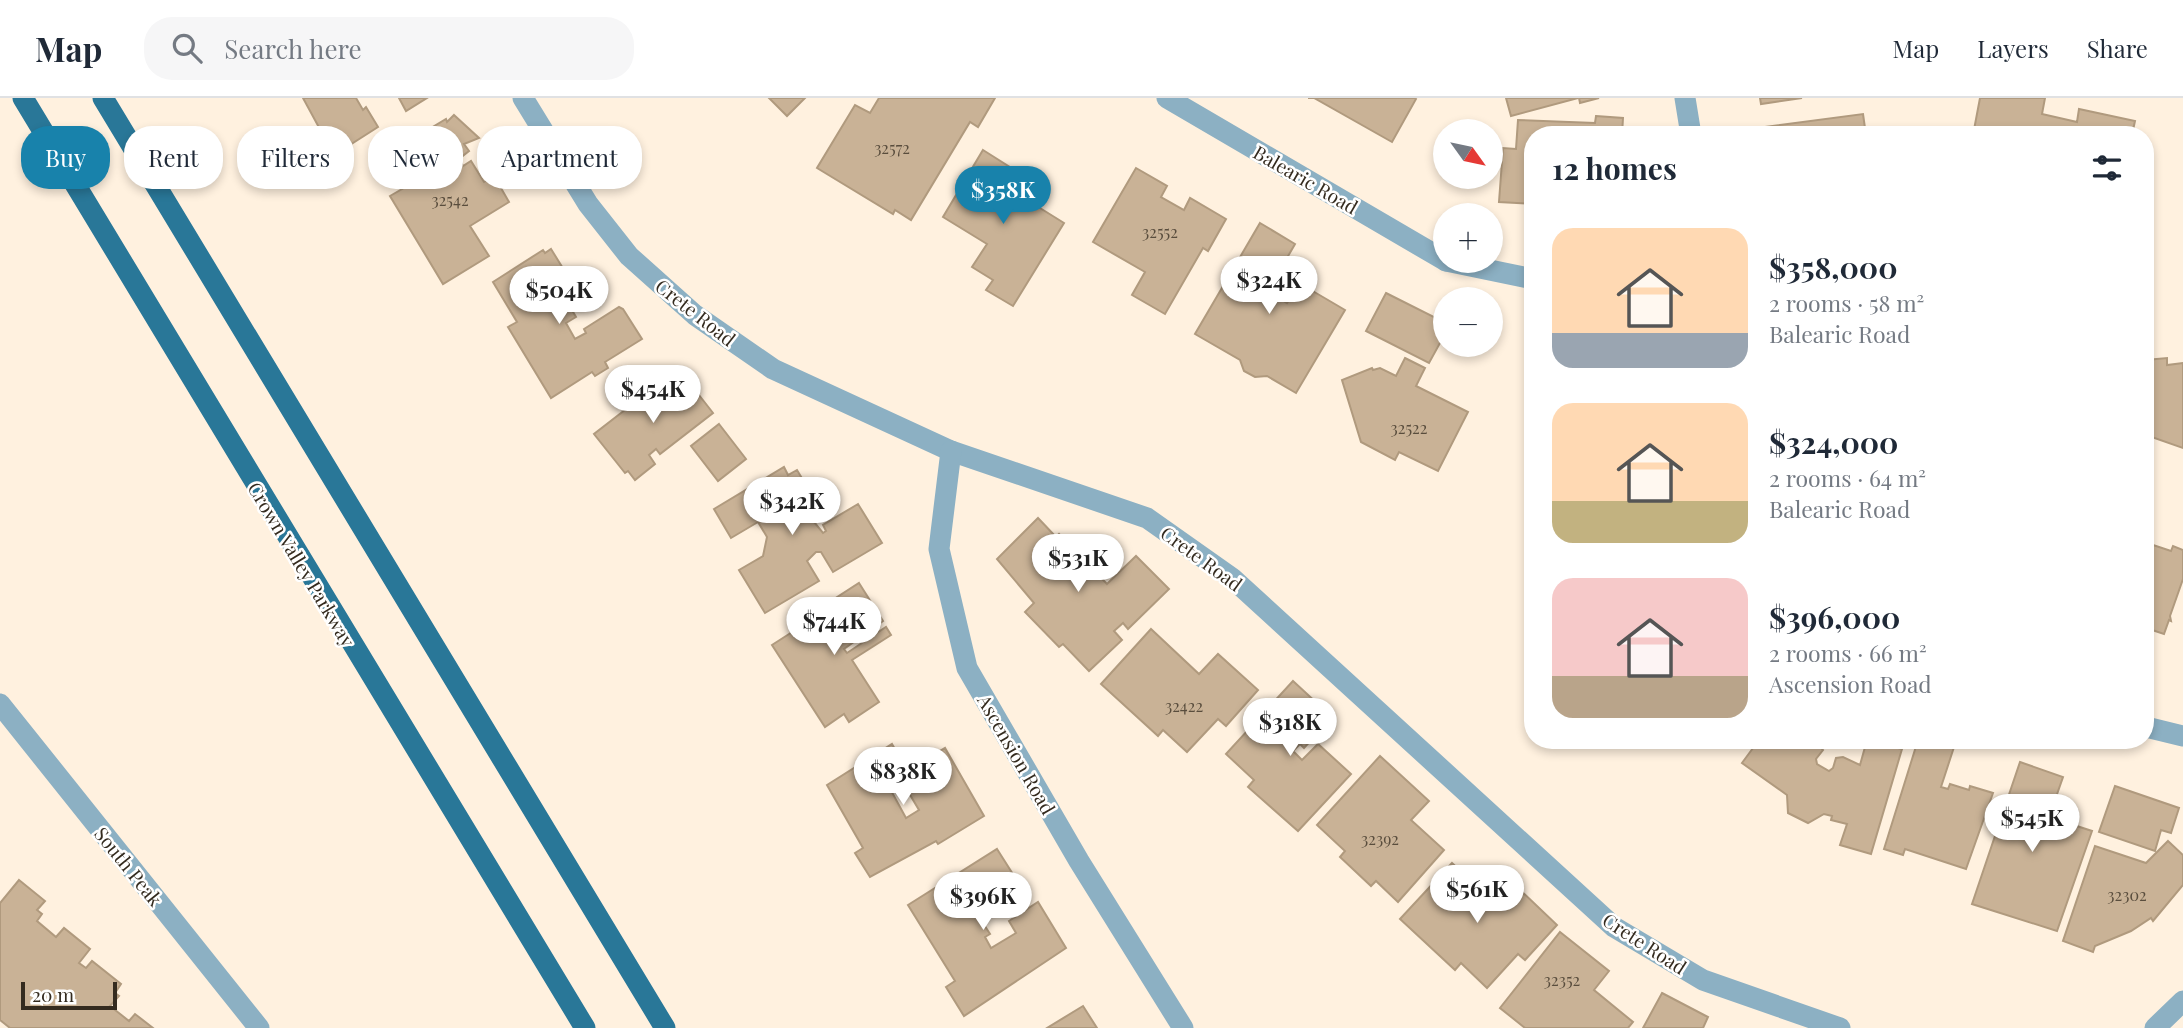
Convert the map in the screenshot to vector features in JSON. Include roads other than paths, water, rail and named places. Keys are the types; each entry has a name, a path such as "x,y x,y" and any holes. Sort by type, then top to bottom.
{"main road":[{"name":"Crown Valley Parkway","path":"23,98 341,629 585,1028"},
{"path":"103,98 665,1028"}],"street":[{"name":"Crete Road","path":"523,98 588,204 629,256 695,315 773,369 951,451 1147,518 1232,578 1614,927 1703,980 1840,1028"},
{"name":"Balearic Road","path":"1167,98 1433,253"},
{"path":"1685,98 1690,126"},
{"name":"Balearic Road","path":"1503,273 1524,277"},
{"name":"Ascension Road","path":"951,451 939,549 967,668 1079,861 1184,1028"},
{"name":"South Peak","path":"0,704 259,1028"},
{"path":"2154,729 2183,736"},
{"path":"2155,1028 2183,1001"}]}
